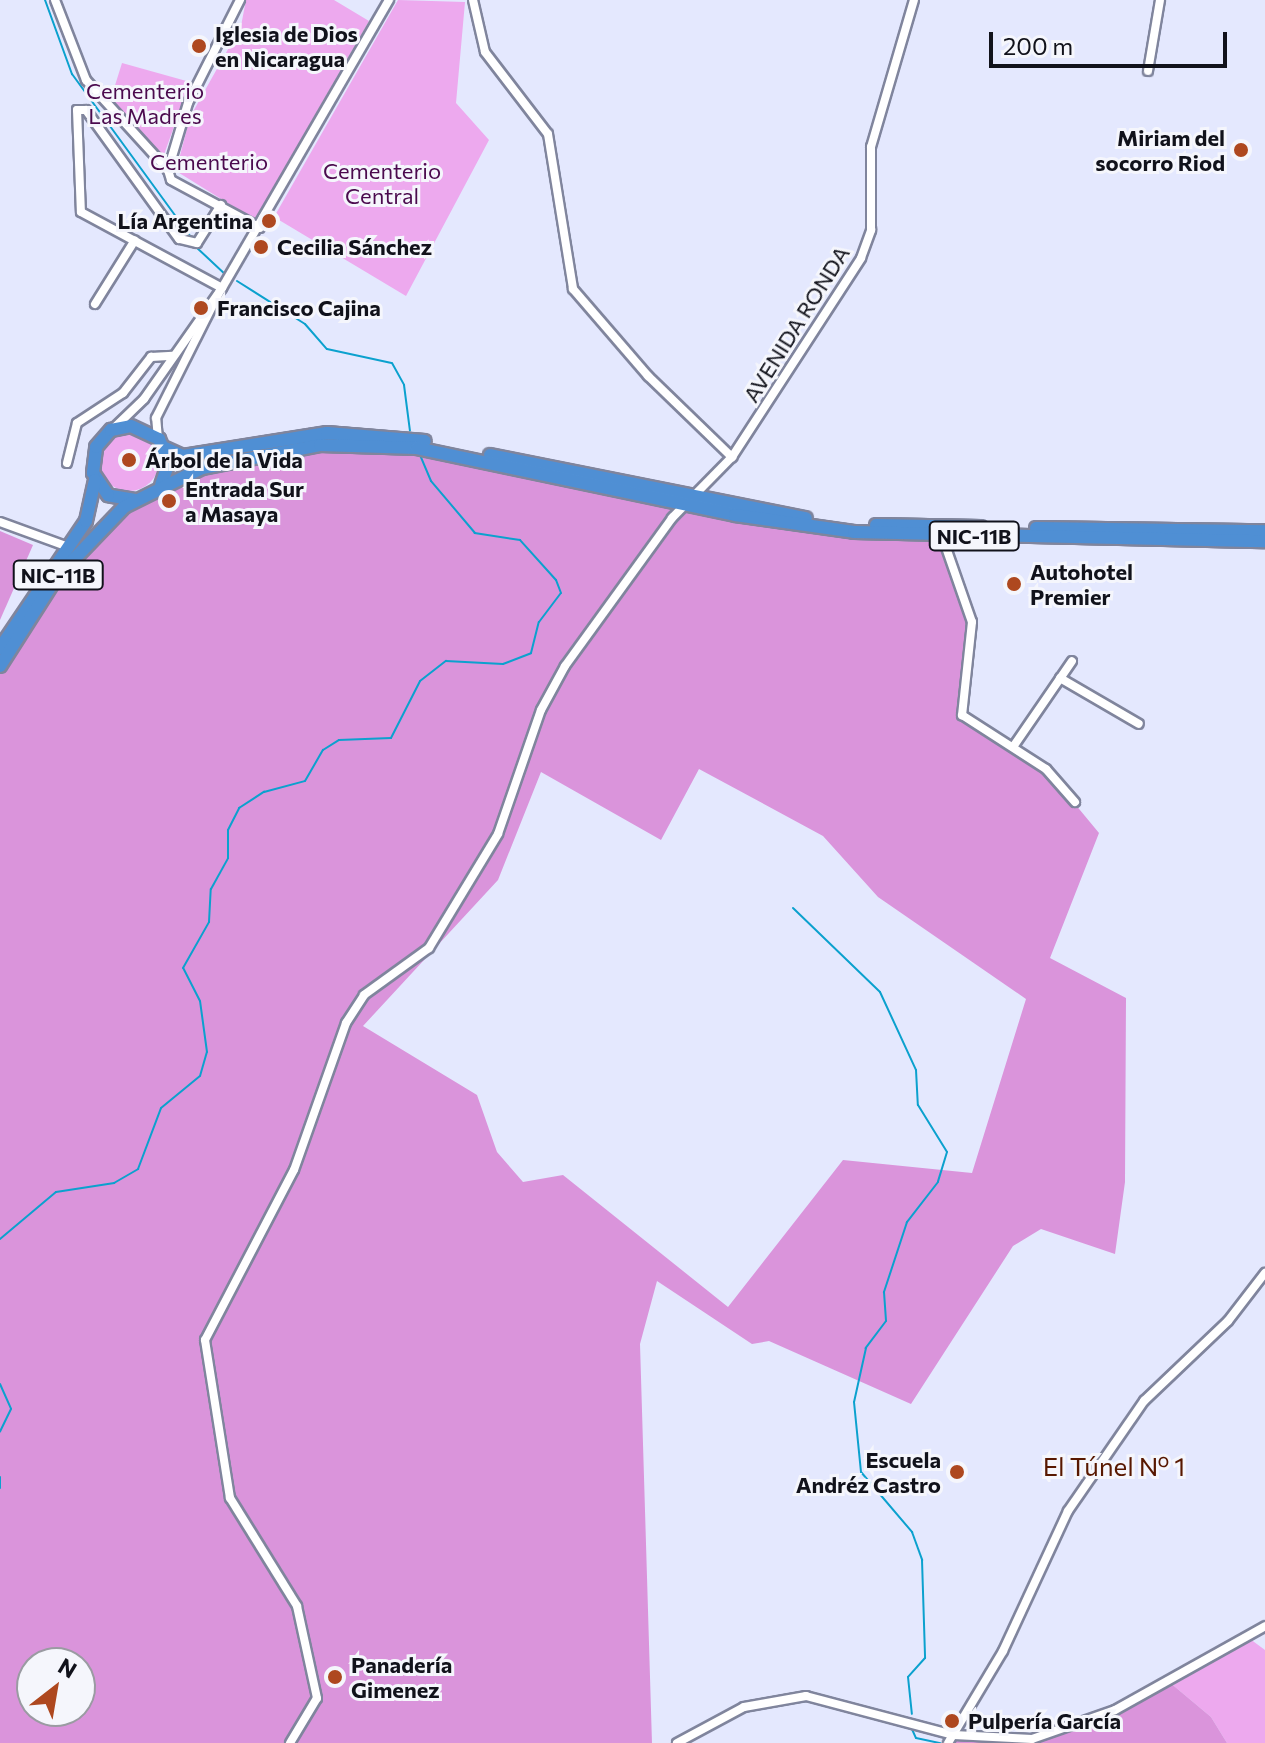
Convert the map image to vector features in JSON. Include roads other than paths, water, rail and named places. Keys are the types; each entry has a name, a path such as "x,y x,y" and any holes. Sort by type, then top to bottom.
{"highway":[{"name":"NIC-11B","path":"0,648 88,516 95,480 96,447 114,428 136,427 183,456 327,433 384,435 800,526 942,536 1265,541"},
{"path":"161,485 170,469 162,444"},
{"name":"NIC-11B","path":"0,666 69,561 135,500 161,485 244,457 354,444 417,448 692,500 859,525 1265,531"},
{"path":"95,480 114,498 135,500"}],"street":[{"path":"55,0 86,80 168,170 171,180 260,228"},
{"path":"168,170 188,103 240,0"},
{"path":"114,428 173,356 222,288 260,228 389,0"},
{"path":"473,0 485,52 548,134 573,289 648,376 732,457"},
{"name":"AVENIDA RONDA","path":"290,1743 317,1698 297,1606 230,1498 205,1340 294,1170 346,1023 364,995 429,948 475,878 565,666 692,500 732,457 861,258 871,230 874,133 914,0"},
{"path":"1148,71 1160,0"},
{"path":"221,205 197,243 179,239 80,108 78,207 222,288"},
{"path":"95,304 135,240"},
{"path":"162,444 156,418 222,288"},
{"path":"67,463 77,423 123,393 151,357 173,356"},
{"path":"0,522 66,546"},
{"path":"942,536 972,622 962,715 1046,769 1075,802"},
{"path":"1013,747 1072,661"},
{"path":"1060,678 1139,724"},
{"path":"951,1739 1003,1651 1068,1511 1144,1401 1228,1321 1265,1273"},
{"path":"677,1743 744,1707 806,1696 951,1739 1005,1743 1063,1731 1115,1710 1265,1626"}],"waterway":[{"path":"45,0 72,74 194,241"},
{"path":"196,247 224,273"},
{"path":"237,281 305,324 327,349 392,363 404,385 410,431"},
{"path":"0,1239 56,1192 114,1183 138,1169 161,1108 200,1076 207,1052 200,1001 183,968 209,922 211,889 228,858 228,830 239,808 264,792 305,781 323,750 339,740 391,738 420,681 446,661 503,664 531,653 539,622 561,593 556,580 520,540 475,533 431,481 420,455"},
{"path":"793,908 880,992 916,1070 918,1105 947,1152 938,1182 907,1222 884,1292 886,1321 866,1348 854,1402 861,1472 912,1532 922,1560 925,1658 908,1677 912,1714"},
{"path":"0,1384 11,1409 0,1432"},
{"path":"0,1477 0,1488"},
{"path":"911,1727 916,1738 940,1743"}],"place":[{"name":"Iglesia de Dios en Nicaragua","path":"199,46"},
{"name":"Miriam del socorro Riod","path":"1241,150"},
{"name":"Lía Argentina","path":"269,221"},
{"name":"Cecilia Sánchez","path":"261,247"},
{"name":"Francisco Cajina","path":"201,308"},
{"name":"Árbol de la Vida","path":"129,460"},
{"name":"Entrada Sur a Masaya","path":"169,501"},
{"name":"Autohotel Premier","path":"1014,584"},
{"name":"Escuela Andréz Castro","path":"957,1472"},
{"name":"Panadería Gimenez","path":"335,1677"},
{"name":"Pulpería García","path":"952,1721"}],"district":[{"name":"El Túnel Nº 1","path":"1114,1466"}],"park label":[{"name":"Cementerio Las Madres","path":"145,102"},
{"name":"Cementerio","path":"209,162"},
{"name":"Cementerio Central","path":"382,182"}]}
